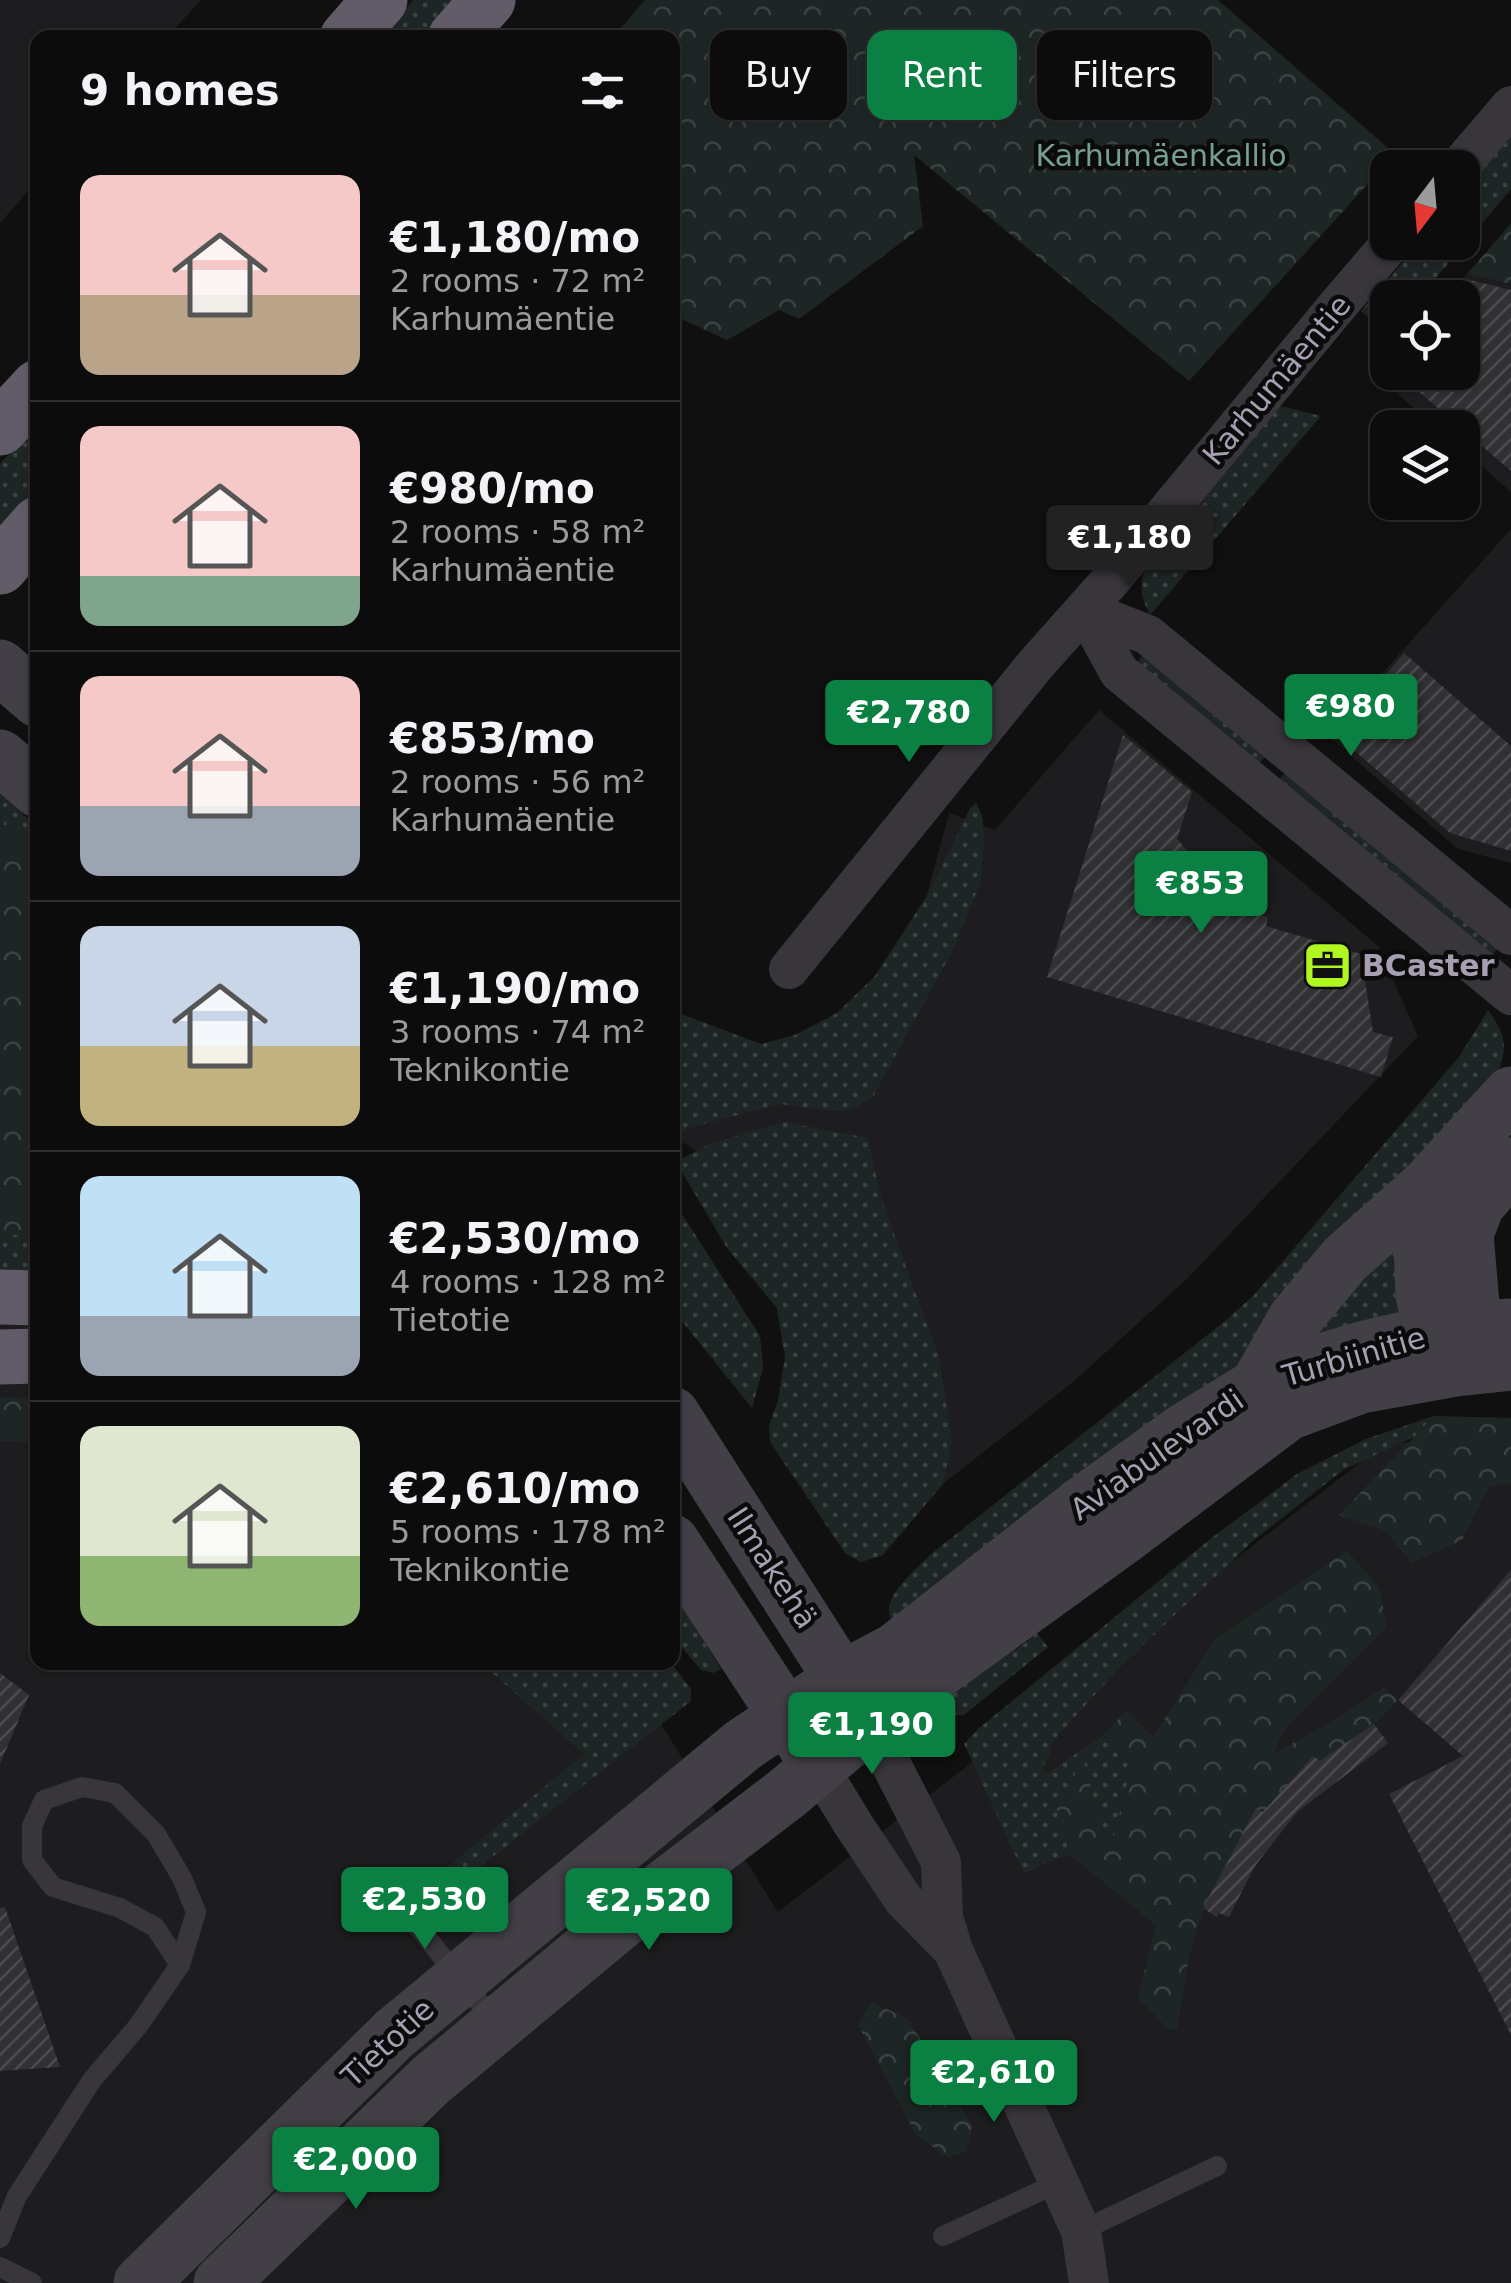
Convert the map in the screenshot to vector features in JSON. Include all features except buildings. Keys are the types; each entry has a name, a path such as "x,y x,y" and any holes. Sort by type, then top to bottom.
{"highway":[{"path":"354,30 380,0"},
{"path":"463,30 488,0"},
{"path":"0,409 30,390"},
{"path":"0,428 30,394"},
{"path":"0,568 30,533"},
{"path":"0,1297 30,1298"},
{"path":"0,1357 30,1356"}],"main road":[{"path":"0,667 30,693"},
{"name":"Aviabulevardi","path":"856,1701 896,1650 1084,1502 1182,1432 1257,1386 1295,1319 1345,1259 1428,1186 1511,1094"},
{"path":"1477,1344 1466,1234 1476,1204 1511,1165"},
{"path":"1428,1186 1420,1221 1423,1295 1477,1344"},
{"name":"Turbiinitie","path":"1257,1386 1384,1342 1477,1344"},
{"name":"Aviabulevardi","path":"856,1701 920,1684 1288,1413 1477,1344"},
{"name":"Ilmakehä","path":"680,1426 856,1701"},
{"path":"680,1554 819,1768"},
{"name":"Tietotie","path":"141,2283 394,2034 742,1745 787,1716 856,1701"},
{"name":"Tietotie","path":"222,2283 431,2080 641,1905 819,1768 856,1701"}],"street":[{"path":"1473,150 1511,106"},
{"name":"Karhumäentie","path":"789,969 1036,664 1086,610 1377,260"},
{"path":"1086,610 1148,634 1511,935"},
{"path":"1086,610 1119,672 1511,995"},
{"path":"856,1701 941,1862 942,1917 953,1950 1081,2231 1089,2283"},
{"path":"819,1768 903,1899 953,1950"}],"lane":[{"path":"0,2238 16,2196 92,2080 138,2026 180,1965 196,1912 182,1878 156,1834 115,1793 82,1786 44,1800 32,1826 32,1860 53,1887 120,1908 154,1927 180,1965"},
{"path":"384,1885 498,2024"},
{"path":"1081,2231 1217,2166"},
{"path":"943,2236 1058,2183"},
{"path":"0,2267 32,2283"}],"shaded area":[{"path":"0,0 201,0 173,30 30,30 30,189 0,223"},
{"path":"1467,274 1511,284 1511,492 1480,465 1480,410 1416,410 1393,390 1480,390 1480,280 1462,280"},
{"path":"1511,529 1511,863 1458,849 1327,735"},
{"path":"1099,710 1378,946 1418,1036 1188,1278 1072,1383 890,1525 710,1160 680,1141 680,1031 798,1060 916,936 949,813 995,830"},
{"path":"0,1028 30,1050 30,1670 627,1670 778,1912 1383,1445 1511,1430 1511,2283 0,2283"}],"green space":[{"path":"413,0 460,0 433,30 388,30"},
{"name":"Karhumäenkallio","path":"645,0 1218,0 1390,150 1370,150 1370,182 1189,381 914,155 923,226 799,319 779,310 727,340 680,318 680,30 621,28"},
{"path":"1511,135 1511,189 1480,226 1480,172"},
{"path":"1511,223 1511,284 1467,274 1480,260"},
{"path":"1404,260 1451,260 1434,280 1387,280"},
{"path":"1370,300 1370,319 1361,311"},
{"path":"1280,406 1321,416 1150,615 1142,586 1151,557"},
{"path":"30,431 30,497 0,532 0,464"},
{"path":"1147,650 1269,752 1256,767 1135,665"},
{"path":"1288,769 1499,947 1486,962 1276,784"},
{"path":"0,793 30,821 30,840 25,833 0,818"},
{"path":"976,803 982,815 981,881 953,950 873,1097 851,1110 780,1104 680,1134 680,1014 761,1044 795,1035 837,1013 875,976 930,891 970,808"},
{"path":"0,818 30,840 30,1236 0,1233"},
{"path":"1488,1010 1503,1040 1497,1074 1259,1355 893,1622 889,1614 894,1596 930,1555 1253,1296 1459,1057"},
{"path":"784,1122 868,1138 881,1198 939,1357 952,1442 943,1484 883,1555 861,1562 845,1553 770,1442 769,1426 785,1357 777,1308 727,1248 680,1169 680,1160 710,1144"},
{"path":"680,1211 760,1336 763,1368 752,1408 680,1319"},
{"path":"1391,1230 1415,1313 1298,1346"},
{"path":"0,1233 30,1236 30,1280 0,1279"},
{"path":"0,1397 30,1399 30,1442 0,1441"},
{"path":"1434,1416 1414,1437 1343,1470 1253,1541 1121,1666 1052,1742 1042,1768 1046,1774 1104,1735 1133,1763 1114,1837 1103,1831 1084,1762 1056,1806 1070,1855 1024,1874 964,1744 1209,1540 1297,1474 1366,1439"},
{"path":"1434,1416 1511,1418 1511,1483 1489,1486 1462,1540 1411,1563 1386,1531 1339,1515"},
{"path":"1347,1551 1379,1587 1387,1628 1284,1730 1273,1754 1384,1688 1398,1700 1204,1907 1189,1956 1177,2029 1168,2029 1138,1998 1156,1925 1070,1855 1056,1806 1083,1760 1103,1831 1114,1836 1132,1763 1104,1735 1126,1711 1153,1737 1216,1638"},
{"path":"680,1602 721,1669 713,1673 701,1670 680,1645"},
{"path":"1037,1633 1048,1647 964,1715 951,1713 937,1697 1014,1651"},
{"path":"489,1670 676,1670 691,1689 691,1701 453,1888 438,1875 584,1754"},
{"path":"872,2002 908,2019 973,2127 966,2152 947,2157 916,2135 858,2025"}],"place":[{"name":"BCaster","path":"1327,966"}]}
